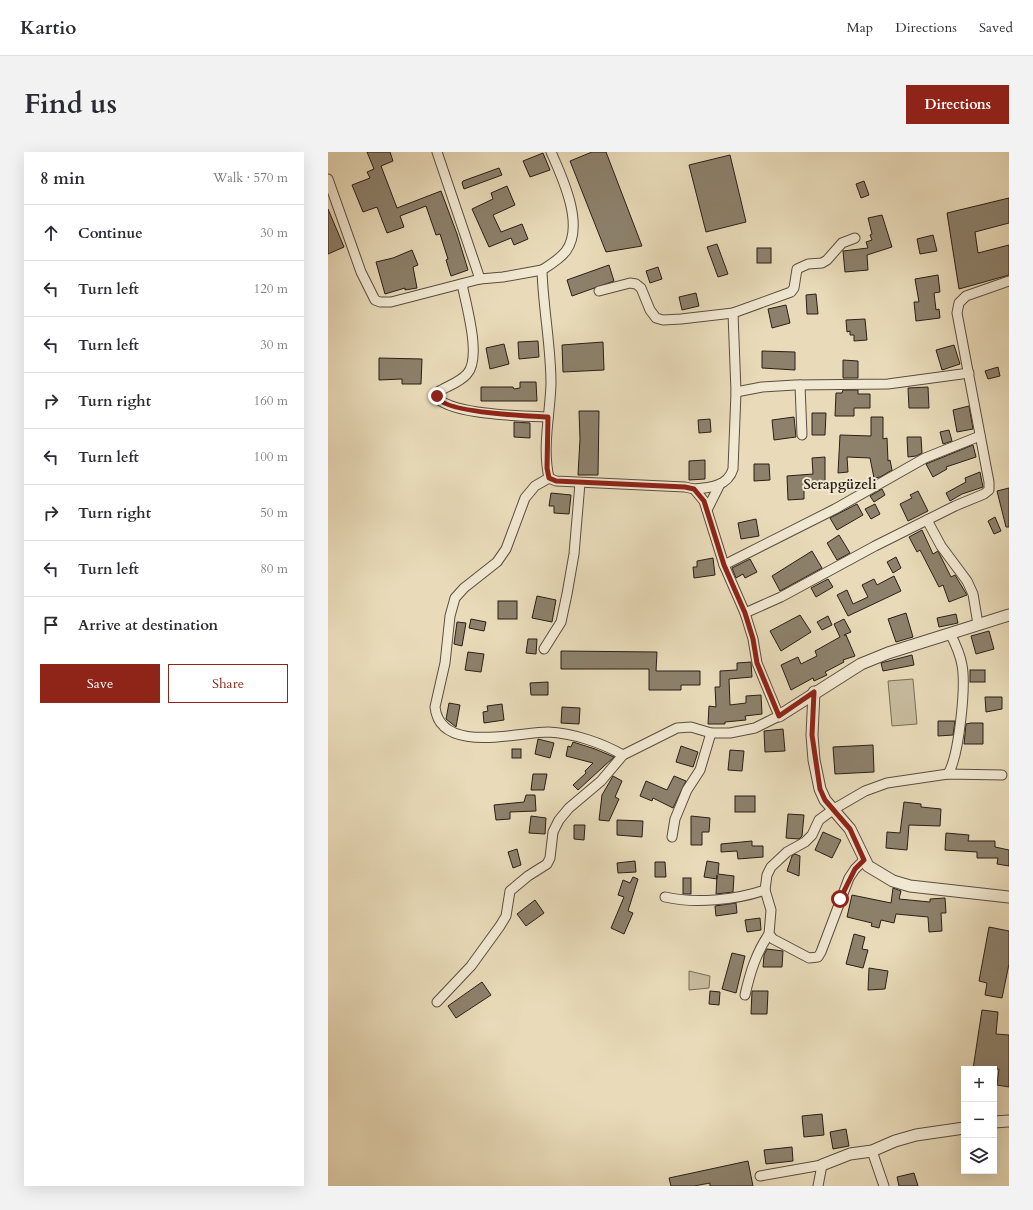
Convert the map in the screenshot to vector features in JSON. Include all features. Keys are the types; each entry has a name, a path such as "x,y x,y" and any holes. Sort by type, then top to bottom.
{"street":[{"path":"437,152 480,279"},
{"path":"328,179 331,196 375,300 380,302 391,302 421,292 480,279 503,277 542,270 566,250 570,242 573,228 573,215 568,196 551,152"},
{"path":"599,291 630,283 636,284 641,288 650,310 656,318 663,320 733,313 791,292 794,288 796,269 808,264 822,263 827,260 842,243 855,238"},
{"path":"542,270 550,351 551,385 548,417 547,468 549,478"},
{"path":"745,613 781,597 927,520 984,494 989,490 989,482 957,313 959,303 966,296 1009,281"},
{"path":"462,284 472,338 472,366 467,374 438,392 438,399 456,408 479,412 548,417"},
{"path":"549,478 556,481 694,489 726,482 731,476 733,469 736,392 733,313"},
{"path":"736,392 762,387 888,384 969,373"},
{"path":"800,385 802,436"},
{"path":"724,565 834,509 925,458 980,436"},
{"path":"549,478 535,486 525,498 506,549 497,562 464,588 455,598 450,616 445,663 435,707 436,714 438,721 447,730 461,735 493,738 549,732 591,741 623,755"},
{"path":"544,649 561,622 574,554 580,482"},
{"path":"707,510 720,484"},
{"path":"694,489 700,495 707,510 724,565 745,613 753,639 757,663 779,716"},
{"path":"927,520 941,546 967,581 973,594 978,624"},
{"path":"437,1002 471,966 496,932 506,916 510,891 528,876 547,864 550,858 553,832 559,820 570,808 601,781 623,755 677,728 691,727 712,733 746,731 779,716 814,692 861,664 888,653 978,624 1009,616"},
{"path":"948,774 953,766 958,744 963,678 958,648 950,633"},
{"path":"814,692 812,735 814,760 820,789 825,800 850,829 864,860 873,870 893,881 910,886 1009,897"},
{"path":"672,837 675,819 687,790 700,770 712,733"},
{"path":"745,995 759,951 769,934 771,910 765,890 767,876 771,867 787,852 805,842 812,835 819,820 865,790 888,783 948,774 1002,775"},
{"path":"769,934 773,939 809,958 818,957 849,878 864,860"},
{"path":"665,897 692,901 740,897 765,890"},
{"path":"997,1122 1009,1121"},
{"path":"760,1176 822,1165 850,1154 872,1151 895,1141 916,1135 961,1128"},
{"path":"872,1151 884,1186"},
{"path":"818,1186 822,1165"}],"shaded area":[{"path":"913,679 917,724 892,726 888,681"},
{"path":"689,971 710,976 709,988 689,990"}],"building":[{"path":"367,152 390,152 393,161 381,166 397,208 441,191 457,234 468,270 451,276 446,260 448,259 440,234 436,235 426,206 400,216 404,227 387,233 377,207 363,212 352,185 370,178 367,172 374,169"},
{"path":"592,152 606,152 642,246 606,252 570,161"},
{"path":"543,153 550,170 530,177 523,161"},
{"path":"730,155 746,222 706,232 689,165"},
{"path":"499,168 502,175 464,189 462,183 463,181"},
{"path":"864,181 869,195 861,198 856,184"},
{"path":"507,186 515,205 493,215 501,232 522,224 528,239 514,245 511,238 489,247 472,209 493,199 491,193"},
{"path":"1009,198 1009,223 975,232 978,253 1009,245 1009,275 959,289 947,213"},
{"path":"328,209 344,247 328,254"},
{"path":"882,215 892,247 867,255 868,270 845,272 843,251 868,248 866,242 872,240 870,235 872,234 868,218"},
{"path":"933,235 937,251 920,254 917,239"},
{"path":"717,244 728,274 718,277 707,247"},
{"path":"757,248 771,248 771,263 757,263"},
{"path":"412,250 418,265 413,267 417,288 405,290 405,288 385,294 376,262 393,258"},
{"path":"609,265 614,281 572,296 567,280"},
{"path":"658,267 662,279 650,283 646,271"},
{"path":"938,275 940,292 934,293 936,310 939,309 940,318 916,321 914,302 919,302 915,279"},
{"path":"696,293 699,306 682,310 679,297"},
{"path":"816,294 818,314 807,314 806,295"},
{"path":"786,305 790,323 772,328 768,309"},
{"path":"865,319 867,340 854,341 854,335 850,335 850,331 847,332 846,320"},
{"path":"538,341 539,357 519,359 518,342"},
{"path":"603,342 604,370 563,372 562,345"},
{"path":"504,344 509,364 490,369 486,348"},
{"path":"954,345 960,364 942,370 936,350"},
{"path":"762,351 795,352 795,370 762,368"},
{"path":"379,358 422,359 421,384 402,384 402,379 379,380"},
{"path":"843,360 858,361 858,378 843,378"},
{"path":"998,367 1000,376 988,379 985,371"},
{"path":"520,382 536,382 537,401 481,401 481,387 513,387 514,389 520,388"},
{"path":"928,387 929,408 909,408 908,388"},
{"path":"843,390 858,390 858,394 870,394 870,408 854,408 854,416 835,416 836,393 842,393"},
{"path":"969,406 973,429 957,432 953,410"},
{"path":"579,411 599,411 598,475 578,475 580,439"},
{"path":"812,413 826,413 825,435 812,435"},
{"path":"794,417 796,437 774,440 772,420"},
{"path":"871,417 883,417 883,439 887,438 888,461 890,460 892,470 880,477 874,478 870,458 847,457 848,472 838,473 840,435 871,436"},
{"path":"710,419 711,432 699,433 698,420"},
{"path":"514,422 530,423 530,438 514,437"},
{"path":"949,430 952,441 943,444 940,432"},
{"path":"907,437 921,437 922,453 916,456 908,457"},
{"path":"973,445 976,457 946,467 947,469 933,477 926,464"},
{"path":"825,457 825,481 804,482 804,499 788,500 787,476 813,474 812,458"},
{"path":"705,460 705,479 689,480 689,461"},
{"path":"754,464 769,464 770,480 754,481"},
{"path":"980,472 983,487 962,494 950,501 946,493 966,482 965,478"},
{"path":"1009,488 1009,527 1006,527 997,491"},
{"path":"882,489 885,495 874,502 870,496"},
{"path":"918,491 928,511 908,521 900,504 912,498 910,495"},
{"path":"551,493 571,495 569,514 554,513 554,506 549,506"},
{"path":"857,504 863,515 837,530 830,518"},
{"path":"875,504 880,514 871,519 865,509"},
{"path":"995,517 1001,531 994,534 988,521"},
{"path":"756,519 759,536 741,539 738,523"},
{"path":"922,530 933,554 938,551 951,577 955,575 967,595 949,602 943,585 939,587 920,550 917,552 909,537"},
{"path":"839,535 850,553 837,560 827,543"},
{"path":"812,551 822,568 780,591 772,576"},
{"path":"896,557 901,568 893,573 887,562"},
{"path":"713,558 715,575 694,578 693,567 697,567 697,561"},
{"path":"750,559 757,572 745,578 743,574 736,578 732,568"},
{"path":"894,576 901,591 848,616 837,595 847,590 853,604 868,597 862,585 874,579 877,585"},
{"path":"828,579 833,587 816,597 811,588"},
{"path":"537,596 556,600 552,622 532,618"},
{"path":"498,601 517,601 517,619 498,619"},
{"path":"906,613 913,637 896,642 888,619"},
{"path":"956,614 958,623 939,627 937,618"},
{"path":"800,615 811,632 781,651 770,631"},
{"path":"828,616 832,625 822,630 817,622"},
{"path":"471,619 486,622 484,631 469,628"},
{"path":"844,619 851,632 844,635 846,635 855,656 843,660 844,662 825,672 827,675 814,681 813,678 791,690 781,665 798,657 801,664 817,656 815,651 840,637 834,624"},
{"path":"457,622 466,623 462,646 454,644"},
{"path":"989,631 994,649 976,654 971,636"},
{"path":"528,639 537,639 536,654 526,653"},
{"path":"561,651 657,652 656,671 700,671 700,685 681,685 681,690 649,690 649,669 561,669"},
{"path":"468,652 484,654 481,672 465,670"},
{"path":"912,655 914,665 883,671 881,663"},
{"path":"751,662 752,677 729,679 730,705 746,703 746,696 761,695 762,714 745,716 746,720 725,722 725,724 708,724 709,706 716,707 715,687 720,687 720,671 737,670 737,663"},
{"path":"970,670 985,670 985,682 970,682"},
{"path":"548,682 548,695 531,695 530,683"},
{"path":"985,697 1002,697 1002,709 986,712"},
{"path":"449,703 460,705 456,727 446,719"},
{"path":"502,704 504,720 484,723 483,712 488,711 487,706"},
{"path":"562,707 580,708 579,724 561,723"},
{"path":"938,721 955,721 953,735 938,736"},
{"path":"983,723 983,744 964,744 966,724"},
{"path":"783,729 785,751 765,752 764,731"},
{"path":"538,739 554,743 550,758 535,754"},
{"path":"573,742 614,757 578,790 573,785 586,773 585,771 593,763 566,756 568,746 571,747"},
{"path":"873,745 874,772 835,774 833,747"},
{"path":"681,746 698,752 693,767 676,762"},
{"path":"512,749 521,749 521,758 512,758"},
{"path":"730,750 744,751 742,771 728,770"},
{"path":"533,774 547,774 544,790 531,790"},
{"path":"613,776 622,781 615,797 619,799 609,821 599,820 602,795"},
{"path":"674,776 686,781 673,808 653,798 652,801 640,796 646,781 667,790"},
{"path":"526,795 535,795 536,811 510,812 510,819 496,820 494,805 524,802"},
{"path":"735,796 755,796 755,812 735,812"},
{"path":"904,802 921,804 921,807 941,809 940,826 909,825 907,850 886,848 887,832 900,833"},
{"path":"788,814 804,815 802,836 799,839 786,838"},
{"path":"531,816 546,818 545,834 529,833"},
{"path":"691,816 710,818 709,832 702,832 702,845 691,845"},
{"path":"617,820 643,821 642,837 617,835"},
{"path":"574,825 585,825 584,840 574,839"},
{"path":"823,832 841,840 832,858 815,850"},
{"path":"946,833 969,835 968,841 995,841 995,847 1009,850 1009,866 997,864 998,858 977,858 977,852 945,850"},
{"path":"752,841 752,846 763,846 763,857 738,859 737,851 721,852 721,844"},
{"path":"517,849 521,865 513,868 508,852"},
{"path":"795,854 800,856 799,876 787,871 792,856"},
{"path":"635,861 636,872 618,873 617,863"},
{"path":"707,861 719,863 718,874 734,876 733,892 716,894 717,879 704,877"},
{"path":"655,862 665,862 666,877 655,877"},
{"path":"633,877 638,879 628,911 633,913 624,934 611,928 624,897 618,895 623,880 630,883"},
{"path":"683,878 691,878 691,894 683,894"},
{"path":"893,888 901,891 899,899 930,902 930,899 945,898 946,913 941,913 942,931 929,932 928,917 896,914 894,923 881,920 879,928 871,926 872,923 847,917 852,895 891,903"},
{"path":"535,900 544,913 526,926 517,914"},
{"path":"736,903 737,913 716,916 715,906"},
{"path":"760,918 761,930 747,932 745,920"},
{"path":"989,927 1009,931 1009,964 1002,998 985,995 987,983 979,981"},
{"path":"854,934 865,937 862,949 868,950 863,968 846,964"},
{"path":"767,949 783,951 782,967 763,967 764,955"},
{"path":"732,953 745,956 736,993 722,989"},
{"path":"869,968 888,971 885,989 868,990"},
{"path":"482,982 491,995 456,1018 448,1006"},
{"path":"710,991 720,992 719,1005 709,1004"},
{"path":"752,991 768,991 767,1014 751,1014"},
{"path":"982,1010 998,1012 996,1034 1009,1035 1009,1087 997,1085 999,1069 997,1069 997,1066 973,1066"},
{"path":"822,1114 824,1135 804,1137 802,1116"},
{"path":"846,1129 849,1146 833,1149 830,1132"},
{"path":"792,1147 793,1161 766,1164 764,1150"},
{"path":"748,1161 753,1186 710,1186 710,1183 694,1186 671,1186 669,1178"},
{"path":"914,1173 918,1186 899,1186 897,1177"}],"district":[{"name":"Serapgüzeli","path":"840,484"}],"route":[{"path":"437,396 441,402 456,408 479,412 548,417 546,445 547,468 549,478 556,481 685,487 694,489 700,495 704,501 724,565 745,613 753,639 757,663 779,716 814,692 812,735 814,760 820,789 825,800 844,819 858,844 864,860 849,878 840,899"}]}
